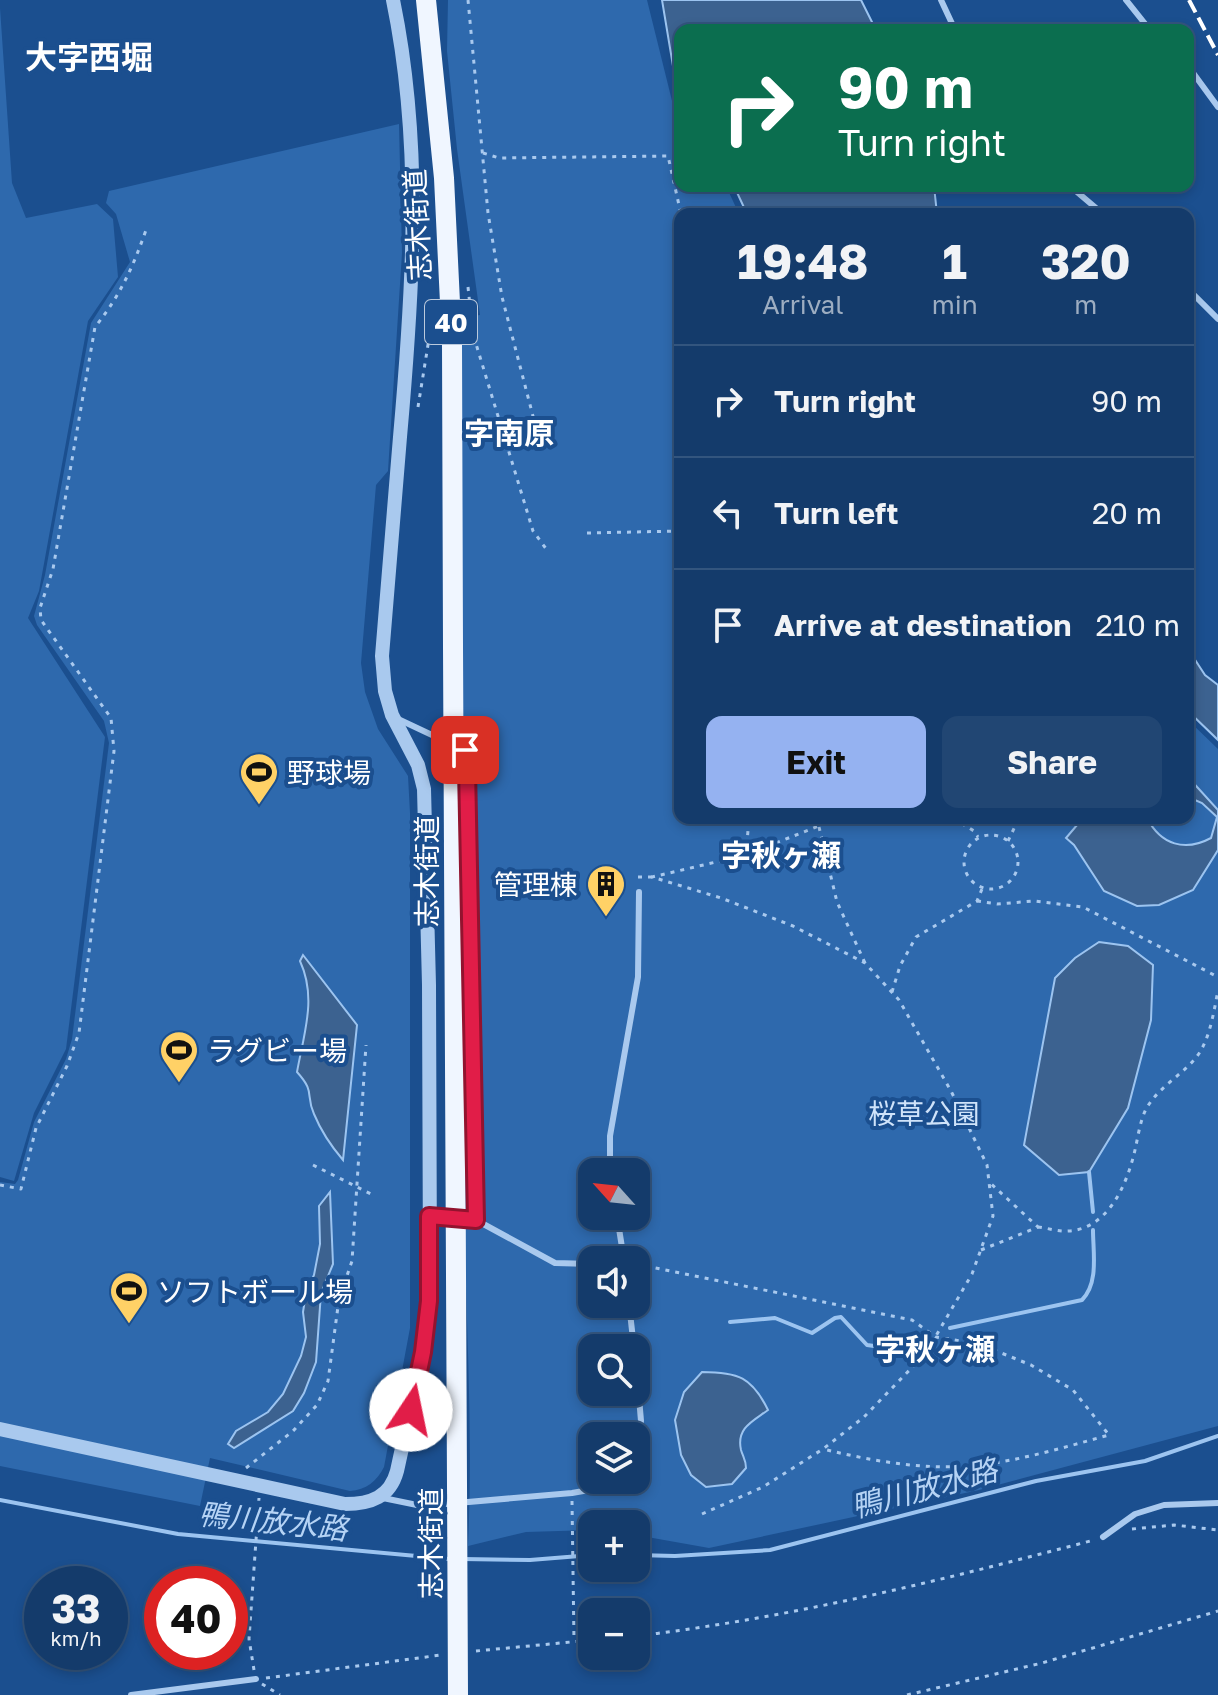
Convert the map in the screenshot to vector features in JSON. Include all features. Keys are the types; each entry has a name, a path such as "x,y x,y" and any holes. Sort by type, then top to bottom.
{"main road":[{"name":"志木街道","path":"426,0 444,178 450,305 458,1695"}],"street":[{"path":"0,1429 332,1502 359,1504 379,1498 395,1480 423,1352 429,1301 429,1216 424,789 413,753 392,715 385,691 382,656 414,242 411,120 402,43 393,0"}],"lane":[{"path":"941,0 952,24"},
{"path":"1126,0 1145,24"},
{"path":"1194,74 1218,107"},
{"path":"1077,192 1096,208"},
{"path":"1194,295 1218,319"},
{"path":"392,715 465,750 476,1220"},
{"path":"610,1158 610,1136 638,977 639,892"},
{"path":"429,1216 476,1220 555,1263 578,1264"},
{"path":"379,1498 422,1506 578,1492"},
{"path":"1103,1537 1135,1514 1149,1509 1164,1505 1218,1503"},
{"path":"131,1695 256,1679"}],"path":[{"path":"468,0 488,213 502,297 534,420"},
{"path":"483,153 499,158 668,156 674,183"},
{"path":"0,1185 21,1189 36,1128 67,1066 79,1033 114,751 111,718 41,620 40,608 53,569 95,327 117,300 146,230"},
{"path":"467,274 473,334 533,531 547,550"},
{"path":"418,406 432,320 438,315"},
{"path":"587,533 674,531"},
{"path":"746,855 749,824"},
{"path":"638,877 652,877 746,855 823,824"},
{"path":"963,824 974,831 979,839"},
{"path":"1008,841 1016,824"},
{"path":"702,1514 763,1487 823,1449 864,1417 926,1353 972,1274 993,1216 987,1165 951,1091 899,1000 865,963 837,902 819,826"},
{"path":"993,835 1008,841 1017,854 1019,865 1016,875 1000,889 983,888 970,880 965,871 967,850 979,839 993,835"},
{"path":"652,877 721,898 793,926 865,963"},
{"path":"977,901 983,888"},
{"path":"892,992 900,966 916,937 977,901 997,904 1034,901 1083,907 1218,977"},
{"path":"981,1250 1038,1227 1065,1231 1083,1228 1100,1218 1111,1206 1129,1175 1145,1111 1156,1094 1199,1054 1213,1017 1218,990"},
{"path":"244,1471 250,1463 293,1431 317,1405 328,1381 339,1299 352,1261 366,1045"},
{"path":"313,1165 373,1195"},
{"path":"989,1181 1038,1227"},
{"path":"650,1267 912,1320 936,1337 979,1344 1031,1365 1073,1390 1109,1435 987,1465 931,1467 854,1457 823,1449"},
{"path":"572,1493 574,1641"},
{"path":"257,1509 249,1639 256,1679 280,1695"},
{"path":"650,1635 848,1601 1103,1537 1159,1526 1218,1530"},
{"path":"907,1695 1042,1663 1218,1611"},
{"path":"470,1652 578,1641"},
{"path":"256,1679 455,1654"}],"green space":[{"name":"桜草公園","path":"448,0 647,0 674,109 674,192 729,192 736,208 674,208 674,824 1194,824 1194,726 1218,749 1218,1426 979,1490 709,1548 650,1537 650,1510 578,1510 578,1530 526,1532 468,1546 470,1454 464,1176 460,318 480,315 447,51"},
{"path":"0,8 12,183 26,218 97,204 113,219 118,277 88,321 39,591 28,618 105,737 66,1049 34,1113 14,1181 0,1177"},
{"path":"399,124 402,253 388,471 376,485 361,663 365,692 378,729 408,776 410,813 410,1328 384,1467 370,1484 350,1491 210,1458 200,1506 0,1466 0,1182 15,1184 18,1180 34,1122 66,1059 72,1039 109,743 104,721 37,625 34,616 45,575 91,323 130,262 116,214 106,203 109,191"}],"shaded area":[{"path":"662,0 861,0 873,24 674,24 674,72"},
{"path":"737,192 935,192 936,208 744,208"},
{"path":"1194,658 1205,675 1218,685 1218,740 1194,717"},
{"path":"1194,784 1218,810 1218,850 1193,890 1159,905 1137,906 1104,891 1074,845 1066,838 1078,824 1151,824 1167,840 1192,845 1211,838 1217,817 1194,800"},
{"path":"1099,942 1128,946 1153,965 1151,1020 1128,1108 1089,1172 1059,1175 1024,1145 1055,978 1075,958"},
{"path":"303,955 357,1025 343,1160 320,1126 311,1107 308,1089 297,1072 308,1002 308,988 300,961"},
{"path":"330,1192 333,1264 321,1293 316,1362 293,1411 234,1448 228,1444 236,1431 268,1412 283,1394 301,1356 306,1337 303,1312 306,1293 314,1275 320,1244 319,1206"},
{"path":"702,1372 734,1375 750,1383 768,1410 743,1431 740,1442 746,1468 732,1484 706,1487 691,1475 681,1455 675,1420 684,1392"}],"waterway":[{"path":"1089,1172 1093,1212"},
{"path":"950,1328 1082,1300 1093,1276 1093,1230"},
{"path":"730,1322 775,1318 812,1333 841,1317 867,1345 874,1346 921,1335"},
{"name":"鴨川放水路","path":"650,1555 770,1550 1036,1481 1145,1461 1218,1436"},
{"name":"鴨川放水路","path":"0,1500 178,1534 449,1559"},
{"name":"鴨川放水路","path":"462,1559 530,1560 578,1556"}],"railway":[{"path":"1189,0 1218,55"}],"place":[{"name":"野球場","path":"259,806"},
{"name":"管理棟","path":"606,918"},
{"name":"ラグビー場","path":"179,1084"},
{"name":"ソフトボール場","path":"129,1325"}],"district":[{"name":"大字西堀","path":"89,57"},
{"name":"字南原","path":"509,433"},
{"name":"字秋ヶ瀬","path":"781,855"},
{"name":"字秋ヶ瀬","path":"935,1349"}],"route":[{"path":"411,1410 429,1301 429,1216 476,1220 465,750"}]}
